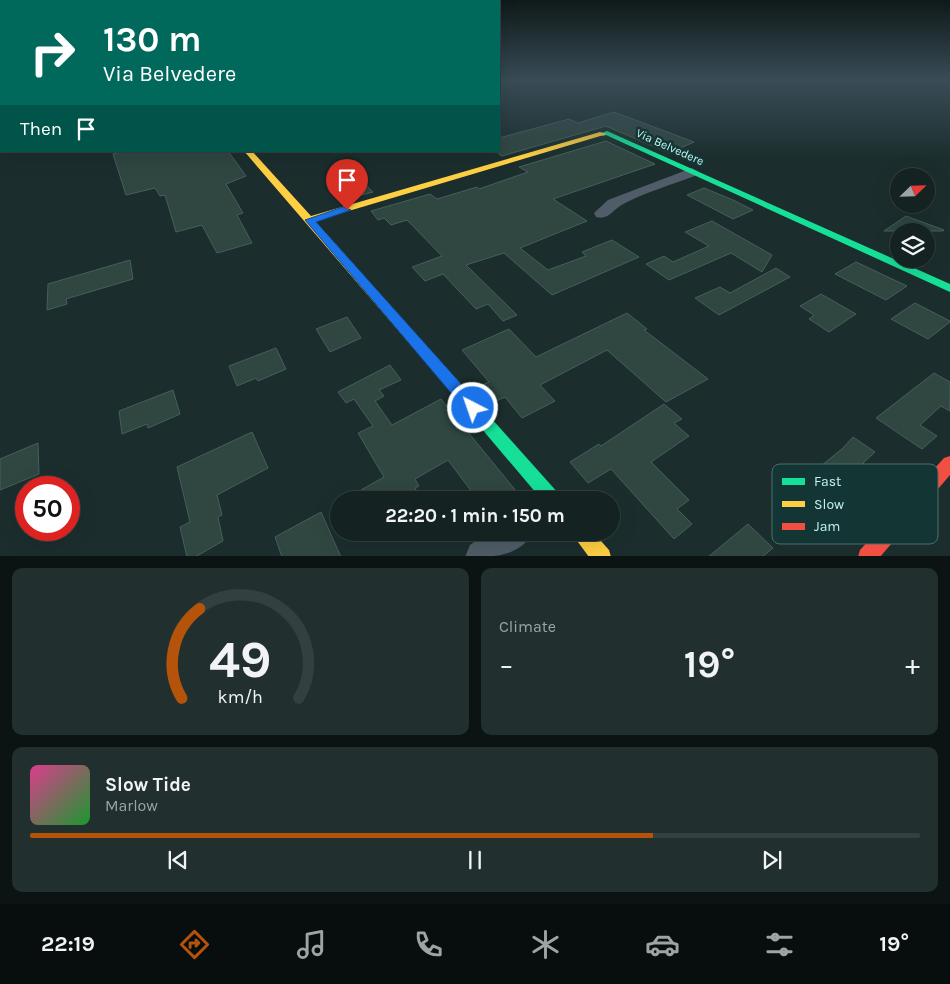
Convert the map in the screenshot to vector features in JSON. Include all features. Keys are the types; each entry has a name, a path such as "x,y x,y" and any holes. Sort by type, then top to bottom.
{"street":[{"name":"Via Belvedere","path":"310,220 607,133 950,288"},
{"path":"249,152 545,491"},
{"path":"602,213 614,203 692,172"},
{"path":"938,476 950,463"},
{"path":"482,556 504,541"},
{"path":"589,541 602,556"},
{"path":"867,556 878,544"}],"building":[{"path":"614,112 694,142 669,153 606,126 502,156 499,154 500,138 569,119 578,123"},
{"path":"606,141 655,164 553,199 587,221 520,248 548,270 586,256 582,252 612,240 639,257 552,295 504,253 466,265 517,315 503,321 488,304 476,309 443,274 425,281 412,267 442,256 407,220 391,225 384,218 378,220 371,211 430,194 437,199 477,187 479,189 528,172 519,167"},
{"path":"122,152 229,152 246,176 226,184 243,213 237,215 252,243 217,253 202,225 176,232 165,195 160,196 155,188 126,195 113,154"},
{"path":"359,179 373,192 349,198 337,185"},
{"path":"704,188 753,210 733,219 687,195"},
{"path":"906,216 925,223 896,223"},
{"path":"712,221 772,255 762,272 731,253 669,280 646,264 664,256 673,262 709,246 685,232"},
{"path":"935,227 944,230 935,231"},
{"path":"130,260 133,279 66,299 67,304 47,310 48,284"},
{"path":"856,262 907,286 886,300 835,274"},
{"path":"776,268 790,277 719,315 695,298 720,287 730,293"},
{"path":"821,294 856,314 829,332 809,319 814,315 800,306"},
{"path":"915,303 950,322 928,339 891,319"},
{"path":"627,313 647,329 644,330 708,379 666,402 607,350 540,385 555,401 522,418 505,397 494,402 480,386 489,382 462,350 509,329 536,357"},
{"path":"347,317 361,338 330,352 316,329"},
{"path":"276,348 286,369 258,381 256,378 237,386 229,366"},
{"path":"390,365 401,380 379,390 384,396 375,401 392,425 441,399 516,491 471,491 448,460 415,479 419,486 415,488 417,491 362,491 384,477 358,433 373,426 354,399 346,403 338,392"},
{"path":"934,373 950,382 950,411 941,406 920,425 937,436 922,449 876,418"},
{"path":"173,390 180,414 148,428 147,424 122,434 119,411"},
{"path":"664,404 682,419 674,423 689,436 651,462 689,500 677,509 692,524 674,539 611,469 588,483 570,462 599,444 601,446"},
{"path":"252,432 268,468 217,495 222,515 218,517 223,541 197,556 187,556 180,527 190,522 177,467"},
{"path":"853,437 875,452 863,463 864,464 823,464"},
{"path":"38,443 39,474 34,476 15,476 15,484 0,490 0,459"},
{"path":"321,512 330,532 330,541 334,541 341,556 282,556 275,537"},
{"path":"748,524 773,548 763,556 709,556"}],"traffic: fast":[{"path":"603,134 607,133 950,288"},
{"path":"420,347 545,491"}],"traffic: slow":[{"path":"309,220 603,134"},
{"path":"249,152 420,347"},
{"path":"589,541 601,556"}],"traffic: jam":[{"path":"938,477 950,463"},
{"path":"868,556 878,544"}],"route":[{"path":"347,210 310,220 473,408"}]}
